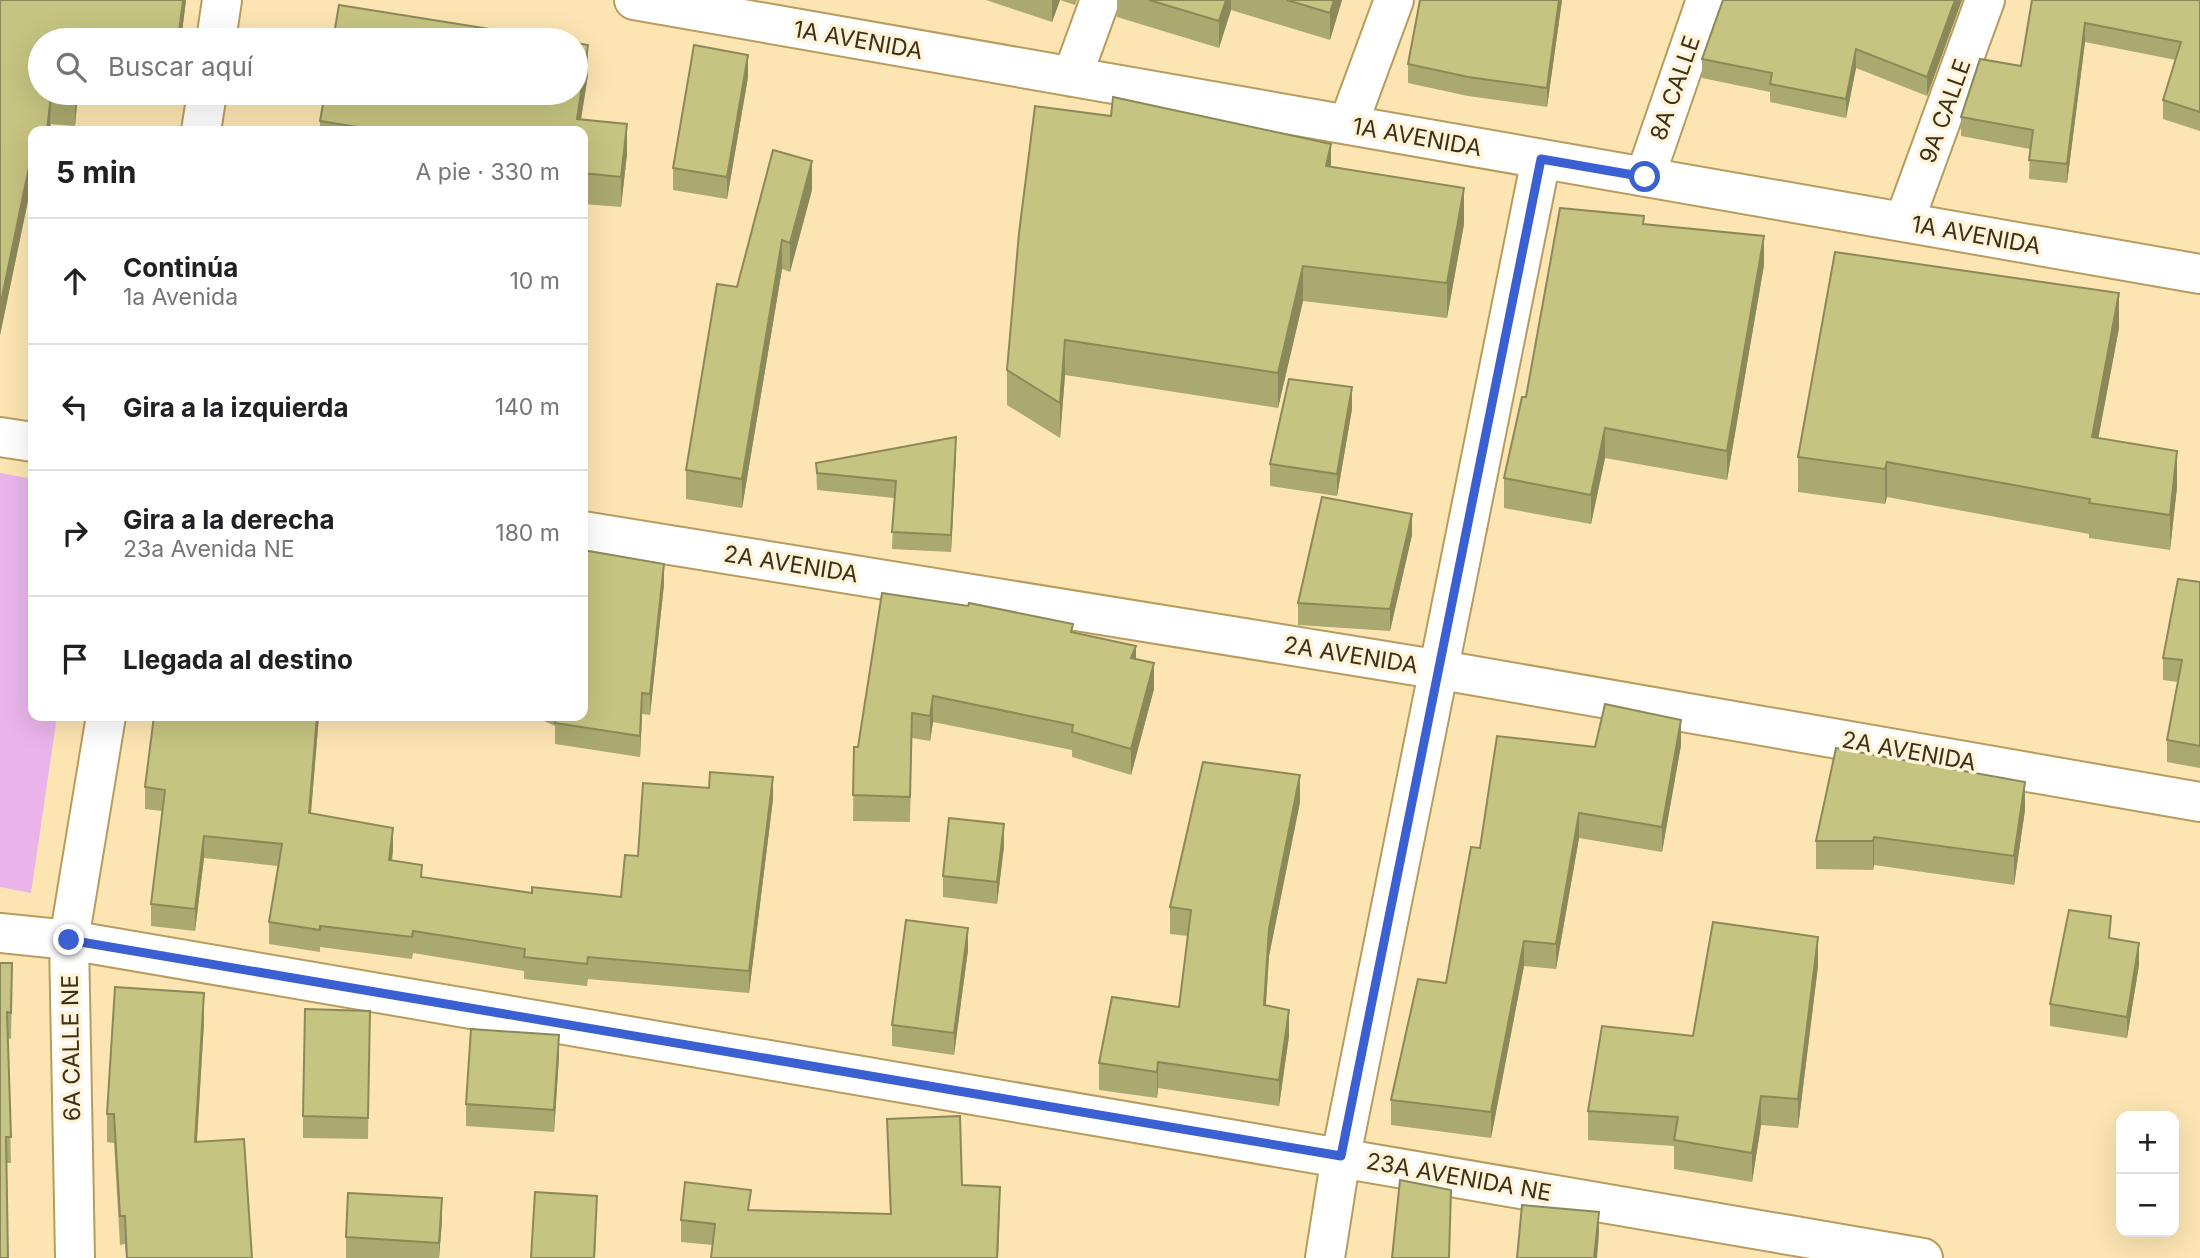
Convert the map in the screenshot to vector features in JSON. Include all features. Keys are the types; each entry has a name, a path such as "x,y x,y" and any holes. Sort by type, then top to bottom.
{"street":[{"path":"218,28 222,0"},
{"name":"1A AVENIDA","path":"634,0 789,13 1072,77 2200,274"},
{"path":"1072,77 1100,0"},
{"path":"1348,125 1394,0"},
{"name":"8A CALLE","path":"1645,177 1706,0"},
{"name":"9A CALLE","path":"1904,222 1985,0"},
{"path":"202,126 205,105"},
{"path":"1325,1258 1341,1156 1441,670 1541,159"},
{"path":"0,437 28,441"},
{"name":"2A AVENIDA","path":"588,531 1441,670 2200,802"},
{"name":"6A CALLE NE","path":"75,1258 69,940 105,721"},
{"name":"23A AVENIDA NE","path":"0,933 69,940 1341,1156 1923,1258"}],"shaded area":[{"path":"0,473 28,478 28,721 56,721 31,893 0,887"}],"building":[{"path":"0,0 183,0 180,28 28,28 28,105 50,105 48,126 28,126 28,172 0,307"},
{"path":"1149,0 1226,0 1219,21"},
{"path":"1287,0 1334,0 1330,13"},
{"path":"1420,0 1559,0 1547,88 1468,77 1408,64"},
{"path":"1723,0 1955,0 1927,77 1856,49 1846,99 1770,84 1772,73 1702,59"},
{"path":"2032,0 2200,0 2200,112 2163,100 2181,42 2085,23 2067,164 2029,160 2033,130 1961,117 1980,59 2021,66"},
{"path":"339,5 484,28 335,28"},
{"path":"694,45 748,55 727,177 673,168"},
{"path":"1113,97 1331,144 1326,166 1464,188 1447,283 1303,266 1278,373 1065,340 1060,403 1007,370 1019,233 1035,106 1111,116"},
{"path":"323,105 579,105 577,119 627,124 621,177 588,174 588,126 351,126 320,121"},
{"path":"773,150 812,161 790,243 782,240 742,479 686,470 717,284 737,287"},
{"path":"1560,208 1644,216 1643,224 1764,236 1727,451 1605,428 1591,495 1504,478 1522,397 1526,397"},
{"path":"1835,252 2119,293 2092,437 2177,451 2170,515 2089,503 2090,499 1887,462 1885,469 1798,457"},
{"path":"1289,379 1352,387 1337,474 1270,464"},
{"path":"956,437 951,535 892,532 896,481 817,473 816,463"},
{"path":"1322,497 1412,514 1390,609 1298,603"},
{"path":"588,551 664,564 650,694 642,693 640,736 555,723 588,721"},
{"path":"2178,579 2200,582 2200,746 2167,740 2182,660 2163,658"},
{"path":"882,593 968,606 969,603 1073,624 1071,632 1136,646 1131,658 1154,663 1131,749 1072,732 1073,725 933,696 930,716 912,713 910,797 853,795 854,747 858,747"},
{"path":"1605,704 1681,720 1662,827 1579,813 1556,944 1524,941 1491,1112 1391,1100 1418,979 1446,983 1471,847 1480,848 1497,736 1595,747"},
{"path":"153,721 317,721 309,813 393,828 389,860 422,865 421,877 532,893 532,887 621,897 625,855 638,856 643,783 709,788 710,772 773,777 749,971 588,957 587,964 524,957 525,949 413,931 412,937 320,926 320,930 269,922 282,844 204,836 195,909 151,904 165,790 145,787"},
{"path":"1836,748 2025,782 2014,856 1874,837 1873,841 1816,841"},
{"path":"1203,762 1300,775 1269,929 1264,1005 1289,1010 1279,1080 1158,1062 1157,1072 1099,1063 1112,997 1179,1007 1191,910 1170,907"},
{"path":"949,818 1004,824 997,882 943,876"},
{"path":"2069,910 2111,916 2109,938 2139,943 2127,1017 2050,1004"},
{"path":"906,920 968,928 954,1033 892,1025"},
{"path":"1713,922 1818,937 1798,1099 1761,1096 1752,1153 1674,1140 1678,1117 1588,1111 1602,1026 1693,1036"},
{"path":"0,963 12,963 11,1013 7,1012 11,1137 6,1137 8,1258 0,1258"},
{"path":"115,987 204,993 195,1142 244,1139 252,1258 127,1258 125,1216 120,1216 114,1114 107,1114"},
{"path":"305,1009 370,1011 368,1118 303,1116"},
{"path":"471,1029 559,1035 554,1110 466,1104"},
{"path":"960,1116 962,1185 1000,1187 997,1258 711,1258 715,1224 681,1220 685,1182 751,1190 748,1210 891,1214 887,1119"},
{"path":"1400,1180 1451,1190 1449,1258 1392,1258"},
{"path":"535,1192 597,1196 594,1258 531,1258"},
{"path":"348,1193 442,1198 439,1243 346,1237"},
{"path":"1522,1205 1599,1212 1594,1258 1517,1258"}],"route":[{"path":"69,940 1341,1156 1441,670 1541,159 1645,177"}]}
